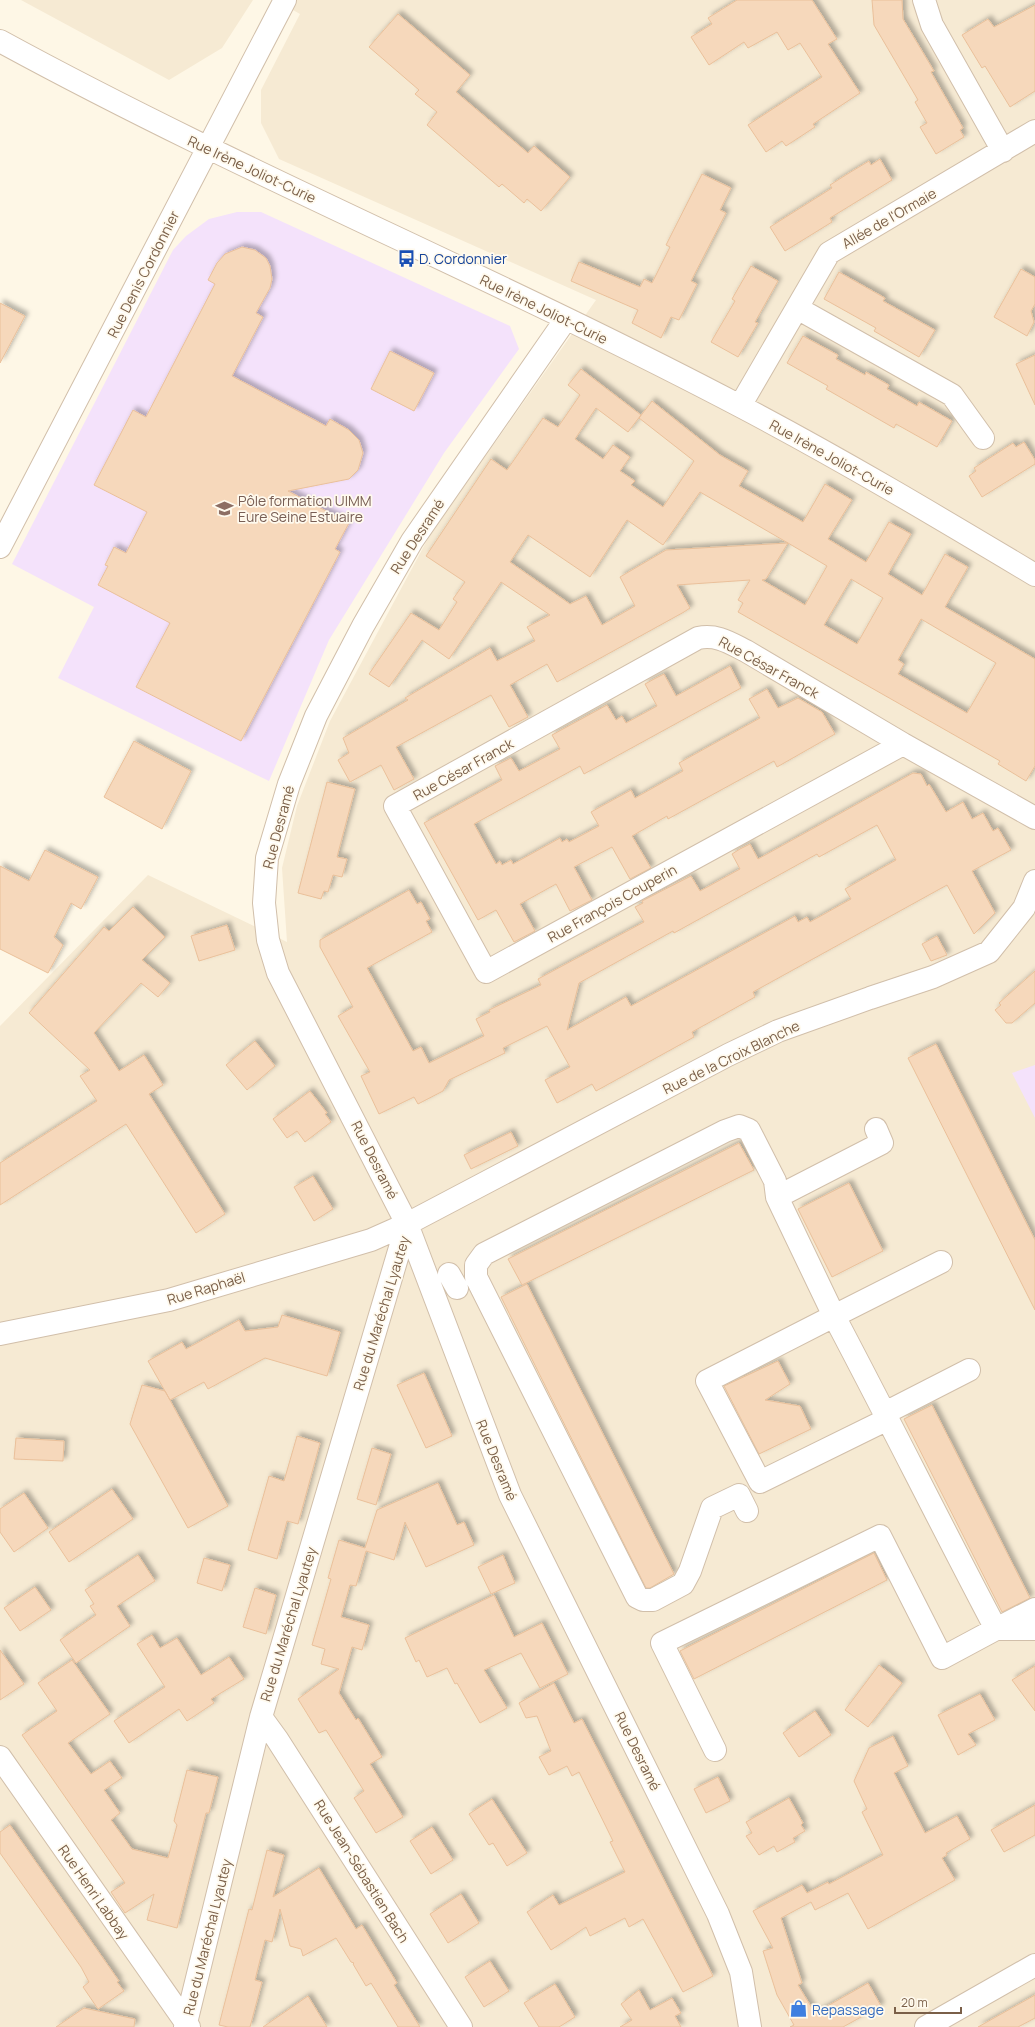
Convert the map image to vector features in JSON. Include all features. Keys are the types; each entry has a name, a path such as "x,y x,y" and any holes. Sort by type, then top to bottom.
{"street":[{"name":"Rue Denis Cordonnier","path":"0,547 286,0"},
{"path":"924,0 932,25 1003,151"},
{"name":"Rue Irène Joliot-Curie","path":"0,41 86,88 208,149 298,189 566,319 740,406 852,467 1035,575"},
{"name":"Allée de l'Ormaie","path":"740,406 829,253 1035,131"},
{"path":"797,308 952,395 983,438"},
{"name":"Rue Desramé","path":"566,319 412,541 363,626 316,716 289,784 267,858 264,903 268,940 278,973 407,1224 510,1495 718,1914 740,1972 750,2027"},
{"name":"Rue César Franck","path":"395,806 698,638 707,637 726,640 903,744 1035,818"},
{"name":"Rue François Couperin","path":"395,806 486,972 903,744"},
{"name":"Rue de la Croix Blanche","path":"407,1224 728,1055 778,1031 933,977 989,952 1024,908 1035,881"},
{"path":"747,1510 739,1496 712,1508 690,1571 683,1584 653,1600 643,1600 637,1597 476,1277 476,1265 484,1254 725,1131 739,1126 750,1130 775,1181 777,1197 834,1316 996,1629"},
{"path":"777,1197 882,1143 876,1129"},
{"name":"Rue Raphaël","path":"0,1334 169,1300 371,1240 407,1224"},
{"name":"Rue du Maréchal Lyautey","path":"186,2026 261,1717 407,1224"},
{"path":"941,1262 707,1382 760,1482 887,1416 969,1370"},
{"path":"715,1750 662,1634 880,1536 942,1658 1035,1609"},
{"path":"996,1629 1035,1629"},
{"name":"Rue Jean-Sébastien Bach","path":"261,1717 277,1739 461,2027"},
{"name":"Rue Henri Labbay","path":"0,1757 186,2026"},
{"path":"926,2027 1035,1965"}],"shaded area":[{"path":"21,0 253,0 222,48 169,80"},
{"path":"275,0 1035,0 1035,2027 0,2027 0,1026 148,875 287,942 282,868 297,806 330,721 431,533 596,300 279,159 261,123 261,90 300,14"},
{"name":"Pôle formation UIMM Eure Seine Estuaire","path":"237,212 261,212 510,326 519,349 444,453 329,640 269,781 58,678 94,607 12,564 173,250 186,236 209,219"},
{"path":"1035,1065 1035,1118 1012,1073"}],"building":[{"path":"737,0 812,0 837,39 828,44 860,93 813,124 815,127 786,146 782,141 766,152 748,125 822,77 800,43 788,50 777,32 748,48 744,42 709,65 691,37 712,24 708,18"},
{"path":"872,0 902,0 903,19 934,71 931,72 963,128 960,130 964,137 936,154 920,127 927,123 915,102 918,100 874,25"},
{"path":"1035,5 1035,91 1010,107 985,66 982,68 962,35 988,19 994,27"},
{"path":"398,14 470,75 456,92 528,153 534,146 570,177 541,211 527,199 524,203 502,184 499,187 427,125 437,112 415,94 419,90 369,47"},
{"path":"880,159 892,180 830,218 832,222 785,251 770,227 832,188 830,185 849,173 869,161 871,165"},
{"path":"702,174 731,188 720,210 726,213 691,281 697,284 679,320 671,317 661,338 632,323 638,310 571,281 579,262 640,287 644,279 652,283 670,247 666,245"},
{"path":"242,247 255,250 266,258 270,266 272,279 270,288 256,313 263,317 232,376 326,426 330,419 349,430 359,440 363,453 358,470 349,479 288,491 349,523 335,549 340,552 241,741 136,687 170,623 98,585 108,566 105,565 114,547 126,553 147,512 94,485 133,410 146,417 215,284 208,280 217,263 225,254"},
{"path":"751,266 778,281 755,322 758,323 738,357 711,342 735,301 732,299"},
{"path":"1021,269 1035,277 1035,304 1031,311 1034,322 1027,336 994,317"},
{"path":"839,272 885,298 883,301 935,330 919,357 874,331 876,328 824,299"},
{"path":"0,303 25,316 0,363"},
{"path":"803,336 838,355 836,359 865,375 866,372 889,385 887,389 917,406 919,402 952,421 937,447 896,424 894,428 826,389 828,386 787,363"},
{"path":"390,351 434,373 414,411 371,389"},
{"path":"1035,355 1035,405 1016,364"},
{"path":"581,369 641,415 628,432 596,408 575,439 603,459 613,445 630,457 620,471 635,481 631,485 663,507 694,461 639,418 652,401 720,455 748,471 739,486 803,522 825,484 852,500 828,539 866,562 889,522 911,534 888,574 922,595 945,554 968,567 945,607 1035,659 1035,766 1026,781 998,764 1000,761 738,612 743,603 738,600 750,580 677,585 690,608 684,612 557,682 547,664 510,685 528,717 509,727 491,695 396,747 414,779 394,790 381,765 350,782 338,760 349,753 343,738 408,700 405,698 490,648 497,661 535,641 527,627 550,615 501,582 449,659 422,640 389,687 369,674 411,613 439,630 457,602 453,599 465,582 426,556 491,459 507,470 543,418 558,427 580,395 568,385","holes":["700,492 788,543 666,550 620,577 635,606 602,625 586,596 570,604 510,562 528,535 590,577 627,520 663,545","788,543 827,566 805,605 762,580 766,579","851,579 883,598 857,644 824,625","921,619 996,663 967,713 898,674 904,664 898,660"]},
{"path":"1024,442 1035,460 1035,464 982,497 969,476 976,471 974,468 1013,443 1016,447"},
{"path":"730,666 741,688 584,774 580,766 474,824 496,864 500,861 502,865 511,860 513,864 560,838 562,842 567,839 569,842 599,826 591,812 631,790 635,798 683,771 679,763 760,718 749,699 767,689 778,708 798,698 822,712 835,734 777,767 774,761 668,819 667,816 632,836 651,868 630,879 612,847 574,867 592,900 570,911 556,884 520,904 535,931 514,942 496,910 478,920 424,823 502,780 495,766 511,758 519,771 560,749 552,735 607,705 616,720 622,716 626,723 657,706 645,684 656,678 664,674 676,696"},
{"path":"134,741 191,771 162,829 104,797"},
{"path":"913,773 921,774 927,786 929,784 946,812 963,802 972,819 983,813 993,831 998,828 1011,850 972,871 995,913 974,934 947,885 753,992 755,997 692,1032 694,1037 596,1091 592,1084 557,1103 545,1080 570,1067 547,1026 503,1048 505,1053 449,1080 443,1091 418,1104 414,1097 379,1114 361,1076 370,1072 338,1016 353,1007 320,947 320,940 409,890 417,904 421,902 430,919 426,921 432,932 367,968 413,1051 421,1047 429,1063 484,1036 476,1019 490,1012 489,1010 541,985 538,979 644,922 635,907 643,903 642,901 691,876 700,891 740,869 732,854 750,844 758,859","holes":["877,825 896,860 845,889 851,899 810,922 807,917 798,922 795,916 631,1006 626,997 567,1030 579,983 673,931 674,933 817,854 819,857"]},
{"path":"327,782 355,789 337,857 347,859 342,877 333,875 328,892 324,891 321,899 298,893"},
{"path":"45,850 98,877 81,909 71,903 54,937 63,945 48,973 0,949 0,866 29,881"},
{"path":"133,907 165,937 142,960 170,983 158,997 141,983 94,1033 119,1071 144,1055 163,1085 149,1094 225,1214 196,1233 126,1124 0,1205 0,1163 97,1101 80,1076 90,1070 29,1013 104,927 109,931"},
{"path":"227,925 235,950 199,961 191,936"},
{"path":"937,936 947,955 931,961 922,944"},
{"path":"1035,971 1035,1003 1012,1023 1006,1023 995,1010 1001,1005 999,1003"},
{"path":"255,1041 275,1066 247,1090 226,1065"},
{"path":"936,1044 1035,1240 1035,1310 908,1058"},
{"path":"310,1091 327,1113 325,1114 331,1122 305,1142 297,1131 287,1138 273,1119"},
{"path":"511,1132 518,1146 471,1169 464,1155"},
{"path":"739,1143 754,1170 522,1285 508,1259"},
{"path":"313,1176 333,1209 314,1221 294,1187"},
{"path":"849,1183 883,1251 832,1277 798,1209"},
{"path":"527,1284 674,1574 650,1588 646,1588 501,1297"},
{"path":"282,1315 340,1332 327,1376 265,1358 208,1389 204,1382 170,1400 148,1361 182,1342 186,1349 239,1320 245,1331 278,1327"},
{"path":"778,1361 790,1384 765,1400 800,1406 811,1429 759,1454 724,1386"},
{"path":"424,1373 452,1436 426,1448 397,1385"},
{"path":"142,1385 165,1391 228,1506 188,1528 130,1424"},
{"path":"932,1405 1030,1598 1002,1612 904,1419"},
{"path":"297,1436 320,1443 298,1524 287,1521 277,1559 248,1550 269,1476 284,1481"},
{"path":"16,1438 64,1441 63,1461 14,1459"},
{"path":"372,1448 391,1454 376,1505 357,1499"},
{"path":"438,1483 457,1525 464,1522 474,1545 426,1567 405,1522 394,1560 366,1551 356,1586 350,1585 341,1617 369,1625 362,1650 352,1647 339,1693 356,1720 358,1718 382,1757 370,1764 403,1817 376,1833 354,1798 364,1791 326,1730 319,1733 298,1699 339,1669 321,1664 325,1649 312,1645 331,1579 328,1578 339,1540 365,1548 377,1510"},
{"path":"112,1489 133,1519 69,1562 49,1532"},
{"path":"24,1493 48,1528 14,1552 0,1532 0,1509"},
{"path":"874,1553 887,1580 694,1679 680,1651"},
{"path":"138,1555 155,1581 117,1606 130,1626 76,1663 60,1640 96,1615 90,1606 94,1604 85,1590"},
{"path":"503,1555 515,1583 491,1594 478,1567"},
{"path":"204,1558 230,1565 222,1591 197,1583"},
{"path":"35,1587 51,1610 20,1631 4,1608"},
{"path":"255,1588 276,1595 266,1634 243,1627"},
{"path":"494,1595 514,1637 542,1623 568,1674 540,1688 521,1653 484,1670 507,1708 480,1723 457,1683 455,1684 447,1668 427,1677 419,1660 416,1662 405,1638"},
{"path":"152,1635 160,1648 177,1638 201,1675 229,1657 244,1679 211,1699 214,1703 187,1721 179,1709 129,1743 114,1721 165,1687 137,1644"},
{"path":"0,1650 24,1684 0,1700"},
{"path":"72,1660 110,1714 68,1743 91,1774 110,1761 122,1778 104,1790 120,1813 111,1820 132,1849 168,1858 177,1825 174,1821 187,1770 218,1777 209,1813 206,1813 177,1928 147,1920 154,1894 125,1913 111,1892 125,1883 22,1735 57,1711 38,1683"},
{"path":"879,1665 902,1683 868,1727 845,1710"},
{"path":"1035,1666 1035,1711 1012,1680"},
{"path":"554,1683 574,1723 582,1719 713,1976 683,1992 643,1919 629,1927 625,1918 590,1936 586,1927 551,1950 527,1912 553,1895 559,1905 625,1872 610,1842 613,1841 579,1772 572,1776 567,1766 549,1775 539,1757 551,1751 537,1716 526,1718 519,1703"},
{"path":"980,1694 995,1720 968,1734 976,1745 958,1755 938,1715"},
{"path":"815,1711 831,1735 799,1757 783,1733"},
{"path":"893,1736 908,1766 894,1773 925,1833 957,1816 970,1839 946,1853 947,1855 942,1858 955,1880 868,1929 848,1893 815,1910 811,1902 781,1918 802,1983 798,1985 815,2013 868,1983 881,2006 843,2027 790,2027 794,2025 777,1995 763,1951 773,1948 753,1911 802,1885 807,1893 828,1882 829,1884 883,1855 862,1812 867,1809 854,1781 869,1748"},
{"path":"718,1777 730,1801 706,1813 694,1789"},
{"path":"789,1798 803,1823 801,1825 805,1831 793,1838 795,1842 777,1852 774,1846 759,1855 746,1836 752,1833 746,1822"},
{"path":"492,1799 527,1853 507,1866 493,1843 489,1845 469,1814"},
{"path":"1035,1805 1035,1835 1004,1852 991,1830"},
{"path":"10,1825 119,1981 117,1982 124,1991 98,2009 83,1987 89,1982 81,1967 0,1853 0,1832"},
{"path":"432,1827 453,1860 431,1874 410,1841"},
{"path":"267,1850 284,1855 273,1897 319,1868 356,1929 362,1925 397,1983 394,1985 420,2027 398,2027 371,1983 366,1986 353,1964 354,1963 351,1962 336,1938 303,1956 301,1949 290,1946 280,1909 272,1942 265,1940 255,1980 262,1982 250,2027 228,2027 219,2025 249,1909 252,1910"},
{"path":"461,1894 479,1923 448,1943 430,1914"},
{"path":"490,1961 509,1991 484,2007 465,1977"},
{"path":"555,1984 575,2017 559,2027 539,2027 524,2003"},
{"path":"639,1990 650,2010 672,1998 681,2013 675,2016 681,2027 620,2027 632,2020 621,2004"},
{"path":"1035,1995 1035,2018 1018,2027 978,2027"},
{"path":"308,1996 327,2027 263,2027"},
{"path":"84,2008 135,2019 134,2027 56,2027"}],"place":[{"name":"D. Cordonnier","path":"406,258"},
{"name":"Pôle formation UIMM Eure Seine Estuaire","path":"225,508"},
{"name":"Repassage","path":"799,2009"}]}
